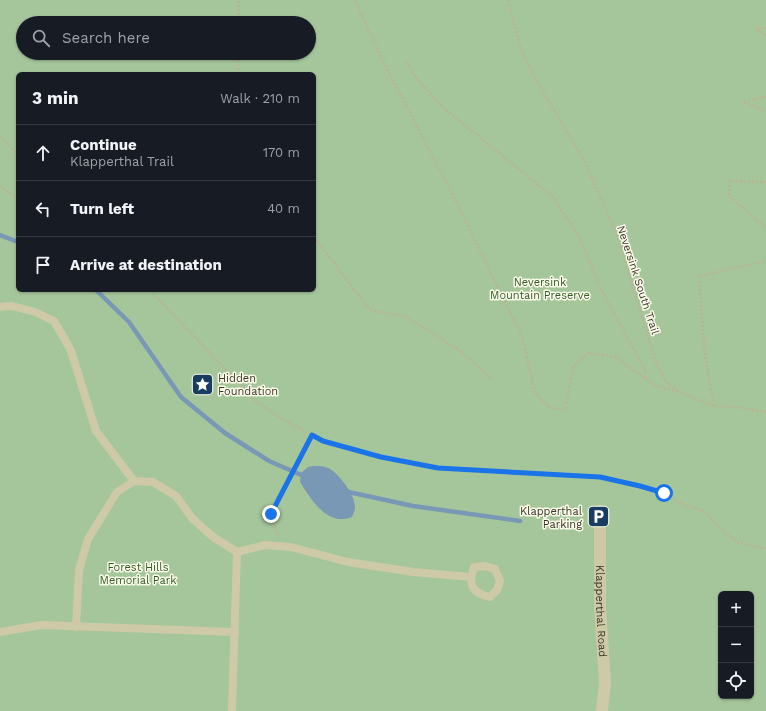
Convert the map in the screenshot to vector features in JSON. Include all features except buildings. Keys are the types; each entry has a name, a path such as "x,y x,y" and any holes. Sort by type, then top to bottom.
{"street":[{"name":"Klapperthal Road","path":"600,511 600,608 605,683 602,711"}],"lane":[{"path":"0,307 12,306 35,312 54,321 70,351 96,431 134,481"},
{"path":"76,627 79,570 88,539 117,492 134,481 153,482 176,496 192,518 213,537 237,552 265,545 291,547 348,562 413,572 471,577"},
{"path":"232,711 237,552"},
{"path":"0,632 41,625 235,632"}],"path":[{"path":"238,16 239,0"},
{"path":"355,0 380,55 460,209 500,294 522,335 535,392 549,407 565,410 574,366 588,354 616,356 654,385 680,392"},
{"name":"Neversink South Trail","path":"508,0 521,49 535,78 583,158 619,239 655,360 666,382 680,392 714,406 736,407 766,412"},
{"path":"766,28 756,29 766,35"},
{"path":"238,60 238,72"},
{"path":"406,61 416,78 444,108 552,196 579,236 601,289 644,368 646,379"},
{"path":"766,97 743,102 766,111"},
{"path":"0,137 16,153"},
{"path":"766,182 730,181 729,196 766,228"},
{"path":"0,186 16,198"},
{"path":"316,240 370,310 407,317 460,351 492,379"},
{"path":"714,406 705,356 699,276 766,261"},
{"path":"152,292 255,400 277,416 323,441 381,457 438,468 600,477 640,486 664,493 684,504 705,511 719,527 737,542 766,548"},
{"path":"281,546 271,514 312,435"}],"green space":[{"name":"Neversink Mountain Preserve","path":"0,0 766,0 766,711 0,711"}],"water":[{"path":"313,466 328,468 346,485 355,503 355,509 352,517 343,519 327,515 309,496 300,482 301,473 308,467"}],"waterway":[{"path":"0,235 16,241"},
{"path":"98,292 129,322 181,397 225,433 269,461 306,477"},
{"path":"344,491 413,506 520,521"}],"place":[{"name":"Hidden Foundation","path":"203,384"},
{"name":"Klapperthal Parking","path":"598,517"}],"route":[{"path":"271,514 312,435 323,441 381,457 438,468 600,477 664,493"}],"park label":[{"name":"Forest Hills Memorial Park","path":"138,573"}]}
